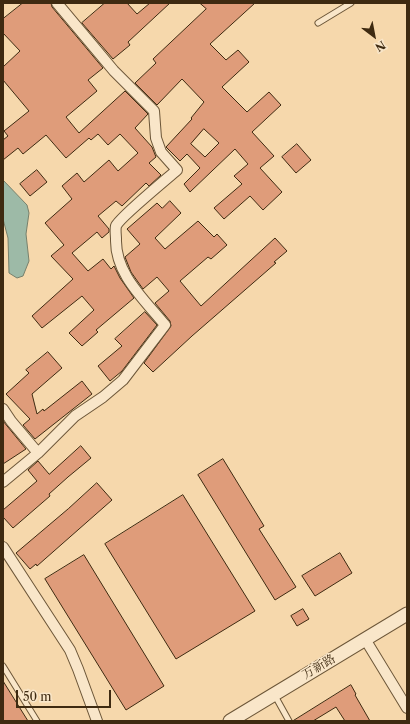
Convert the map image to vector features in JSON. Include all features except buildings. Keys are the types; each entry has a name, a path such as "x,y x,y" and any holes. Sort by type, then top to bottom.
{"street":[{"path":"3,482 38,453 75,416 103,397 123,380 164,325 132,286 121,267 116,250 116,226 124,217 177,170 161,152 156,138 154,111 114,71 57,3"},
{"path":"3,409 11,421 38,453"},
{"path":"3,547 70,650 97,721"},
{"name":"万新路","path":"230,721 407,614"},
{"path":"365,639 407,708"}],"lane":[{"path":"318,23 351,3"},
{"path":"3,666 37,721"},
{"path":"274,694 289,721"}],"shaded area":[{"path":"3,180 27,205 29,213 26,234 29,261 23,276 17,278 9,273 8,238 3,219"}]}
